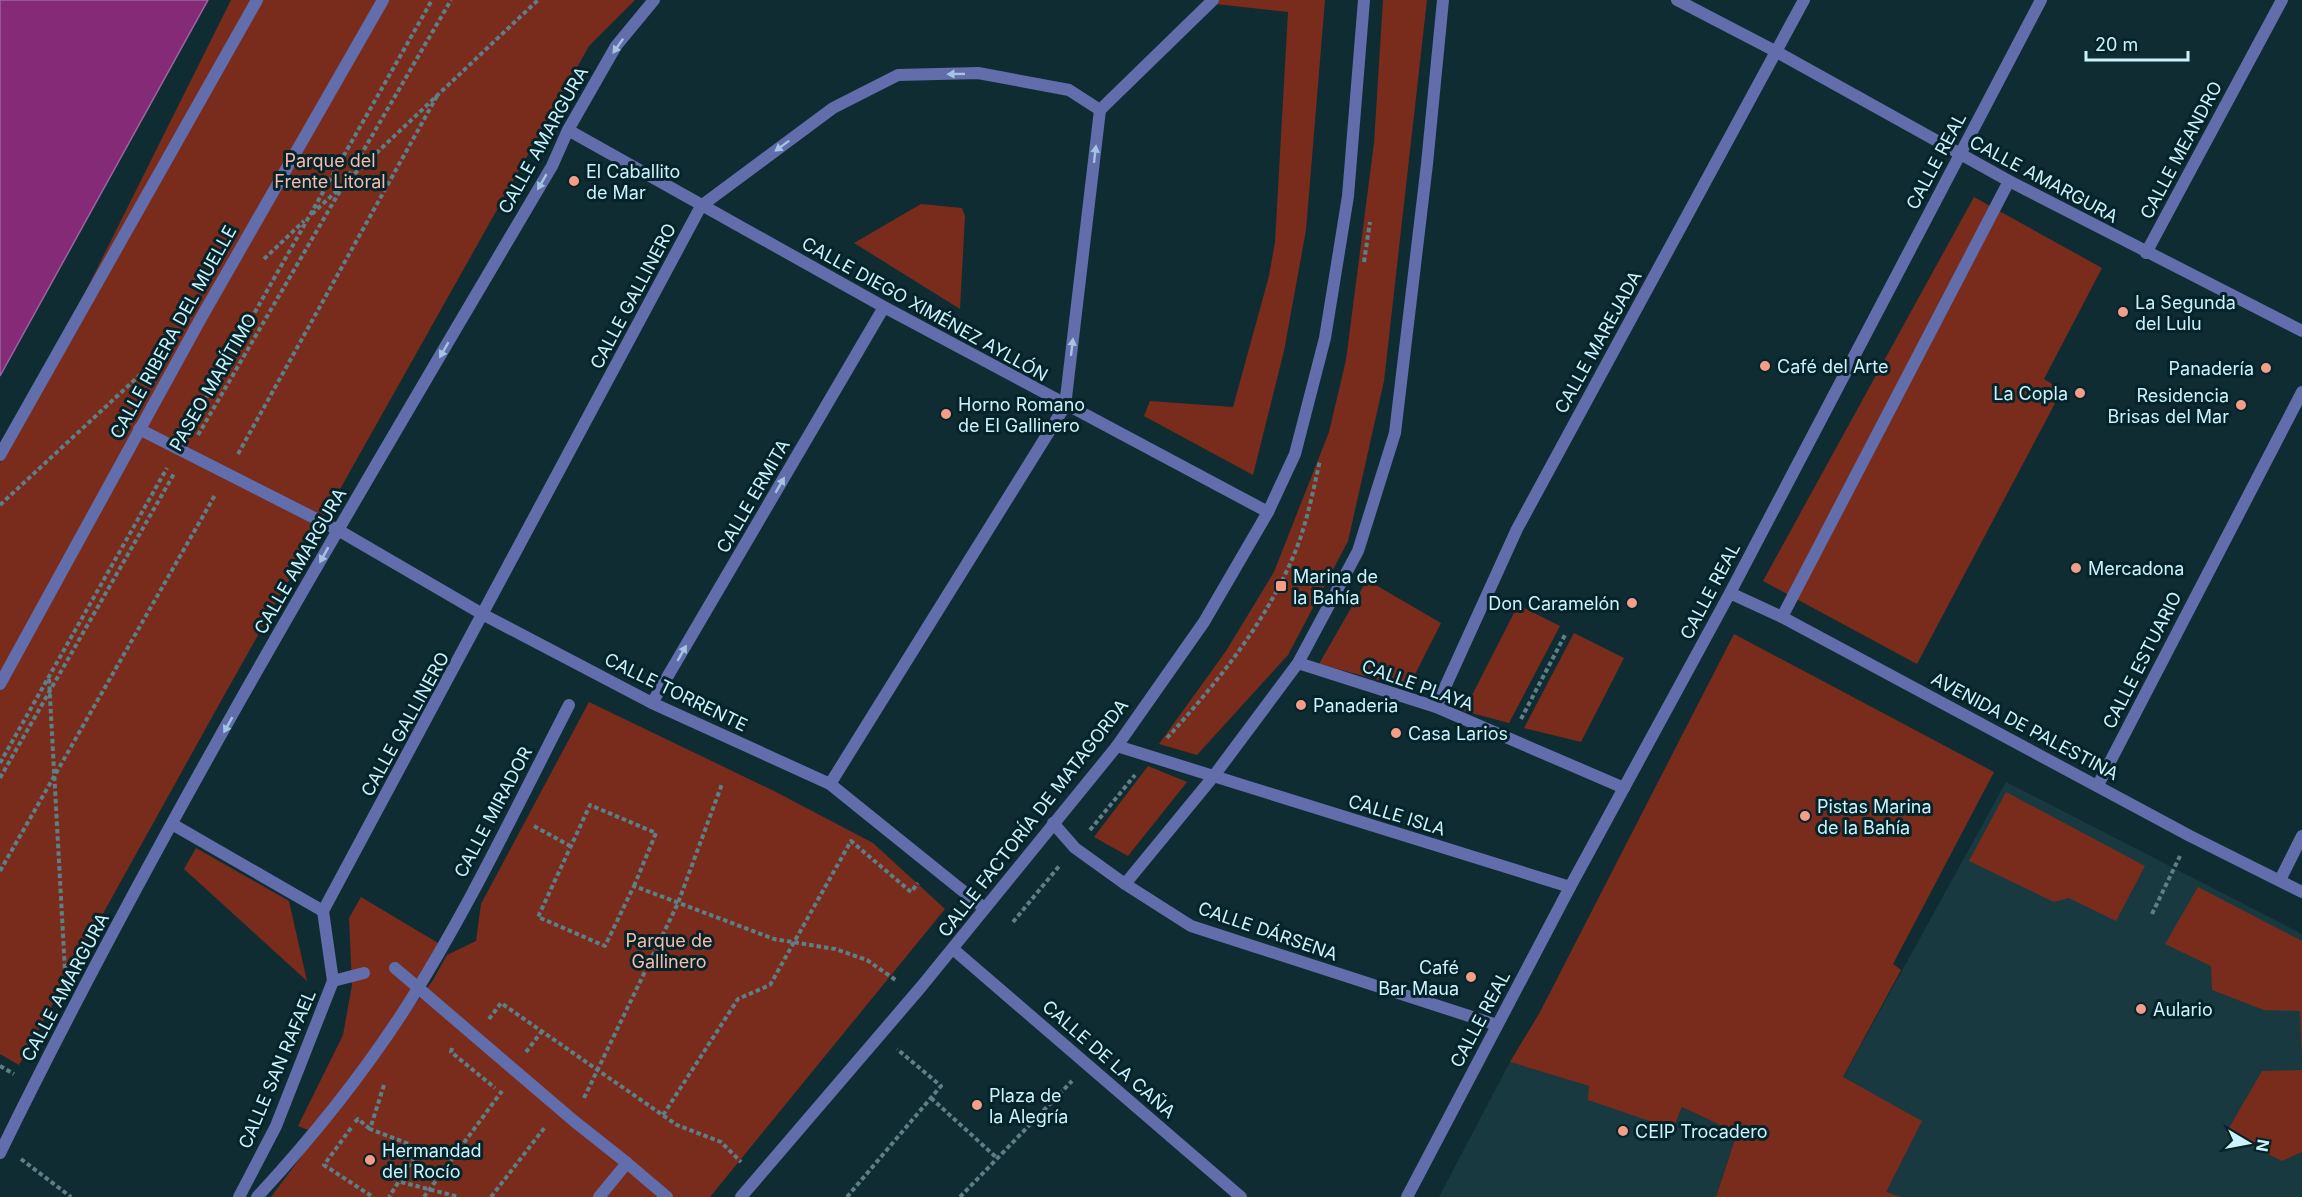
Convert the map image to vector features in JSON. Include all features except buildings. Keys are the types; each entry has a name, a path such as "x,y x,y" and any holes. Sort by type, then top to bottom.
{"street":[{"path":"0,455 257,0"},
{"name":"CALLE RIBERA DEL MUELLE","path":"0,684 139,429 383,0"},
{"name":"CALLE AMARGURA","path":"2,1149 70,1015 172,824 338,530 552,166 568,130 616,46 654,0"},
{"path":"830,784 1065,406 1100,110 1213,0"},
{"name":"CALLE FACTORÍA DE MATAGORDA","path":"741,1197 953,949 1117,746 1204,622 1268,512 1295,454 1325,338 1348,196 1364,0"},
{"path":"1125,884 1213,777 1298,663 1358,550 1395,433 1427,164 1443,0"},
{"name":"CALLE AMARGURA","path":"1677,0 1777,52 2009,181 2302,331"},
{"name":"CALLE MAREJADA","path":"1436,707 1517,529 1804,0"},
{"name":"CALLE REAL","path":"1407,1197 1570,887 1730,593 2042,0"},
{"name":"CALLE MEANDRO","path":"2146,253 2282,0"},
{"name":"CALLE GALLINERO","path":"324,911 701,206 833,108 898,75 989,75 1069,90 1100,110"},
{"name":"CALLE DIEGO XIMÉNEZ AYLLÓN","path":"568,130 701,206 1065,406 1268,512"},
{"path":"1782,617 2009,181"},
{"name":"CALLE ERMITA","path":"652,703 884,307"},
{"name":"CALLE ESTUARIO","path":"2098,786 2302,392"},
{"name":"CALLE TORRENTE","path":"139,429 338,530 484,615 652,703 830,784 984,908"},
{"name":"AVENIDA DE PALESTINA","path":"1730,593 1782,617 2190,836 2302,892"},
{"name":"CALLE PLAYA","path":"1298,663 1436,707 1624,788"},
{"name":"CALLE MIRADOR","path":"256,1197 308,1142 402,1013 448,936 569,705"},
{"name":"CALLE ISLA","path":"1117,746 1570,887"},
{"name":"CALLE DÁRSENA","path":"1053,823 1074,848 1191,926 1497,1024"},
{"path":"172,824 324,911"},
{"path":"2280,880 2302,836"},
{"name":"CALLE SAN RAFAEL","path":"239,1197 276,1126 333,981 324,911"},
{"name":"CALLE DE LA CAÑA","path":"953,949 1241,1197"},
{"path":"395,968 667,1197"},
{"path":"333,981 364,973"},
{"path":"599,1197 627,1163"}],"path":[{"path":"0,764 182,452 309,217 432,0"},
{"name":"PASEO MARÍTIMO","path":"0,778 182,452 345,183 451,0"},
{"path":"259,264 538,0"},
{"path":"0,505 146,369"},
{"path":"1013,922 1150,758 1213,687 1263,614 1293,557 1314,491"},
{"path":"1510,740 1565,635"},
{"path":"50,675 48,694 70,1015"},
{"path":"574,1121 678,903 722,783"},
{"path":"590,805 656,832 634,886 605,946 538,917 590,805"},
{"path":"2152,914 2190,836"},
{"path":"663,1115 738,999 770,985 851,841 911,892"},
{"path":"634,886 774,939 835,949 867,960 915,994"},
{"path":"476,1036 501,1003 677,1125 721,1142 758,1178"},
{"path":"847,1197 941,1086 879,1035"},
{"path":"424,1197 501,1093 506,1062"},
{"path":"960,1197 1088,1065"},
{"path":"370,1129 387,1076"},
{"path":"931,1098 997,1158"},
{"path":"491,1197 545,1128 554,1104"},
{"path":"372,1197 324,1165 358,1119 370,1129 410,1144 417,1153 401,1182 389,1197"},
{"path":"2,1149 71,1197"},
{"path":"401,1182 459,1197"}],"shaded area":[{"path":"0,0 208,0 0,376"},
{"path":"2006,782 2302,934 2302,1197 1900,1197 1886,1193 1843,1078"},
{"name":"CEIP Trocadero","path":"1510,1062 1590,1086 1673,1129 1682,1107 1737,1133 1716,1197 1439,1197"}],"green space":[{"name":"Parque del Frente Litoral","path":"231,0 635,0 589,46 19,1065 0,1054 0,463"},
{"path":"1210,0 1325,0 1306,230 1284,351 1253,475 1144,416 1150,401 1233,407 1269,276 1275,242 1288,12 1216,4"},
{"path":"1383,0 1427,0 1384,381 1348,541 1288,655 1197,755 1159,744 1226,651 1274,572 1329,432 1346,360 1374,143"},
{"path":"1974,197 2102,268 2044,379 2062,390 1917,664 1763,581"},
{"path":"921,204 962,208 965,216 960,309 854,243"},
{"path":"1367,580 1441,623 1408,688 1319,664"},
{"path":"1518,605 1560,626 1509,723 1464,711"},
{"path":"1574,633 1624,658 1581,742 1524,728"},
{"path":"1734,634 1994,772 1893,964 1901,970 1843,1077 1922,1121 1886,1192 1901,1197 1716,1197 1737,1133 1682,1107 1673,1129 1588,1100 1589,1086 1510,1062 1540,1012"},
{"name":"Parque de Gallinero","path":"589,702 776,792 873,843 945,909 710,1197 271,1197 433,980 447,955 476,941 481,904"},
{"path":"1148,766 1187,782 1128,856 1094,837"},
{"path":"2006,792 2145,866 2116,921 2069,898 2054,902 1969,861"},
{"path":"196,848 289,901 307,981 184,869"},
{"path":"2198,887 2302,941 2302,1060 2300,1011 2264,1010 2212,990 2211,966 2165,944"},
{"path":"361,897 438,943 408,998 311,1131 298,1126 343,1035 352,985 349,918"},
{"path":"2302,1070 2302,1152 2282,1161 2226,1133 2262,1071"}],"place":[{"name":"El Caballito de Mar","path":"574,181"},
{"name":"La Segunda del Lulu","path":"2123,312"},
{"name":"Café del Arte","path":"1765,366"},
{"name":"Panadería","path":"2266,368"},
{"name":"La Copla","path":"2080,393"},
{"name":"Residencia Brisas del Mar","path":"2241,405"},
{"name":"Horno Romano de El Gallinero","path":"946,414"},
{"name":"Mercadona","path":"2076,568"},
{"name":"Marina de la Bahía","path":"1281,586"},
{"name":"Don Caramelón","path":"1632,603"},
{"name":"Panaderia","path":"1301,705"},
{"name":"Casa Larios","path":"1396,733"},
{"name":"Pistas Marina de la Bahía","path":"1805,816"},
{"name":"Café Bar Maua","path":"1471,977"},
{"name":"Aulario","path":"2141,1009"},
{"name":"Plaza de la Alegría","path":"977,1105"},
{"name":"CEIP Trocadero","path":"1623,1131"},
{"name":"Hermandad del Rocío","path":"370,1160"}]}
